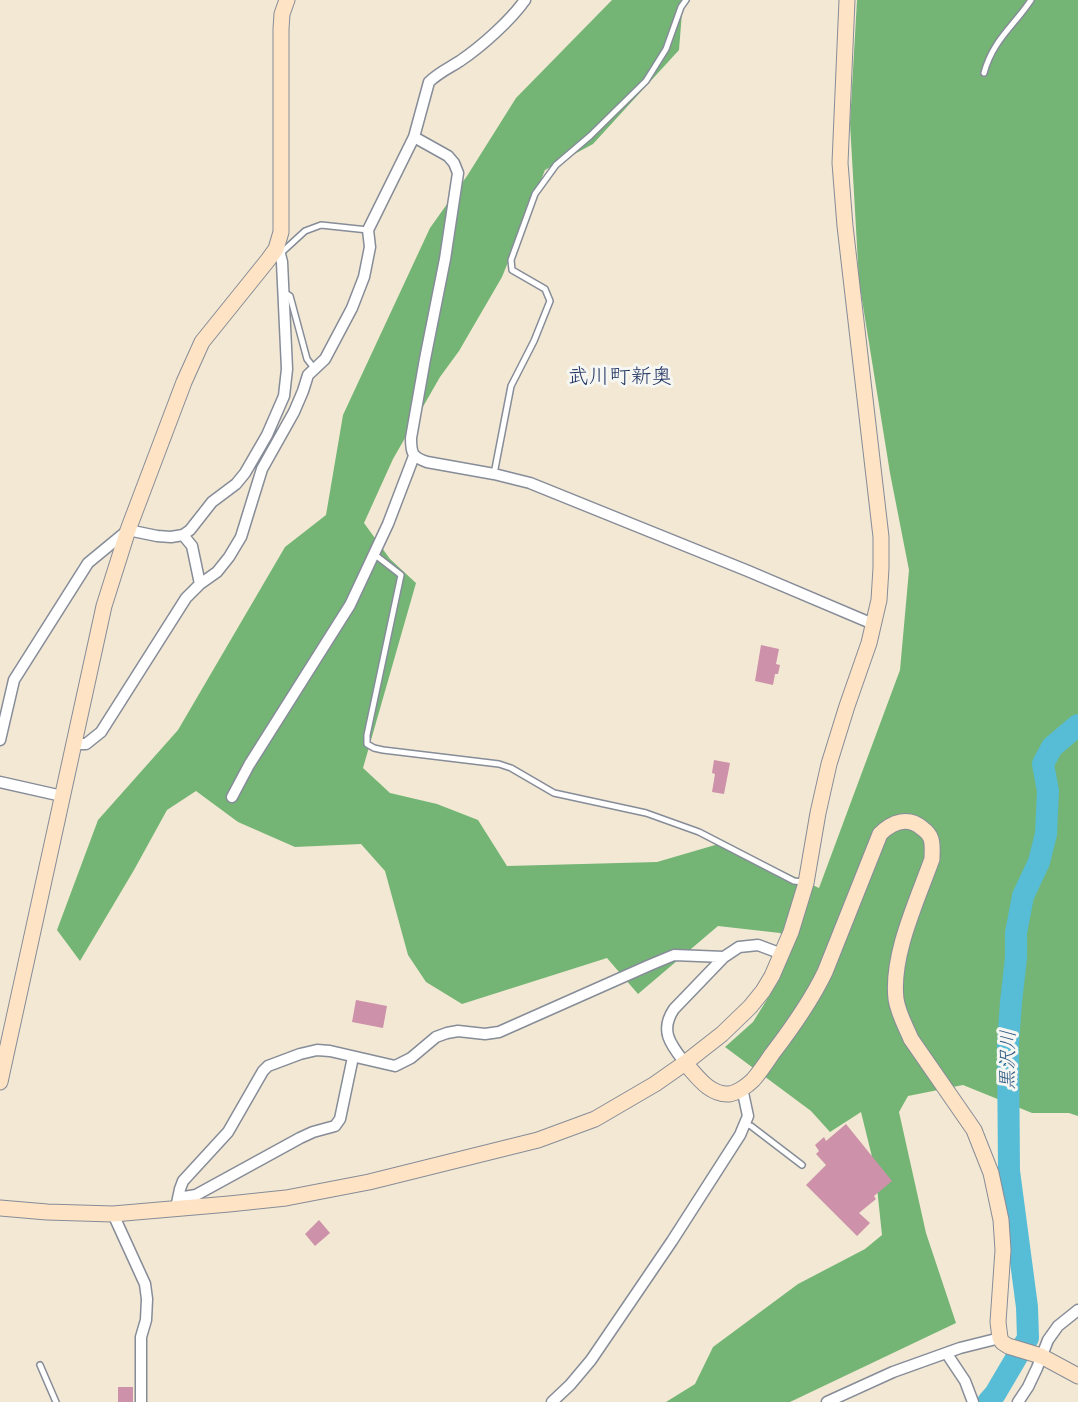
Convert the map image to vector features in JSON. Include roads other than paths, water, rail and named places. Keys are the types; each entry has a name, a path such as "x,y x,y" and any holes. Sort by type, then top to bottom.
{"street":[{"path":"73,744 86,744 101,732 186,598 217,572 241,537 262,469 294,412 308,375 325,359 352,308 364,277 370,247 368,230 414,137 429,82 490,37 525,0"},
{"path":"0,1208 113,1214 177,1203 286,1198 369,1182 538,1140 595,1119 655,1084 685,1063 722,1034 750,1007 772,976 783,954 806,883 829,764 862,666 879,600 881,537 845,226 840,163 847,0"},
{"path":"128,530 171,537 183,535 190,530 212,502 236,484 245,473 267,435 284,396 287,369 283,291 278,251 281,232 281,29 286,1"},
{"path":"414,137 448,156 458,173 445,260 411,438 411,449 414,456 428,462 530,483 873,624"},
{"path":"0,1082 104,606 128,530 184,382 202,342 268,260 278,251"},
{"path":"232,797 249,765 350,605 388,524 414,456"},
{"path":"0,740 14,680 87,563 128,530"},
{"path":"183,535 192,546 200,584"},
{"path":"0,782 62,796"},
{"path":"783,954 758,945 739,947 724,957 668,1018 667,1033 672,1046 704,1084 716,1092 736,1093 752,1082 801,1016 825,972 880,834 887,827 899,821 909,821 918,824 931,837 932,859 900,948 896,973 896,1000 911,1039 974,1130 991,1173 1001,1220 1003,1250 998,1322 1005,1342"},
{"path":"177,1203 183,1181 228,1132 268,1066 317,1050 395,1066 411,1058 436,1037 458,1031 485,1034 499,1032 674,955 724,957"},
{"path":"177,1203 196,1195 300,1138 335,1126 340,1119 353,1056"},
{"path":"552,1402 591,1360 672,1241 740,1135 748,1116 742,1088"},
{"path":"113,1214 145,1284 147,1299 146,1320 141,1336 141,1402"},
{"path":"1018,1402 1028,1387 1038,1356 1048,1340 1058,1326 1078,1310"},
{"path":"827,1402 893,1372 960,1348 1005,1342 1078,1376"},
{"path":"947,1354 965,1381 973,1402"}],"lane":[{"path":"494,474 511,386 534,341 550,301 545,289 512,270 511,260 535,194 556,165 590,136 646,81 666,49 686,0"},
{"path":"984,73 988,59 1001,36 1031,0"},
{"path":"278,251 305,231 321,225 368,230"},
{"path":"283,291 290,296 307,359 314,368"},
{"path":"374,554 401,575 367,744 382,750 499,764 554,793 646,813 699,832 794,881 806,883"},
{"path":"745,1124 751,1126 802,1165"},
{"path":"40,1365 56,1402"}],"waterway":[{"name":"黒沢川","path":"988,1402 1028,1338 1027,1307 1009,1171 1008,1044 1016,933 1023,896 1039,862 1046,834 1048,791 1043,764 1052,747 1078,725"}],"district":[{"name":"武川町新奥","path":"620,378"}]}
